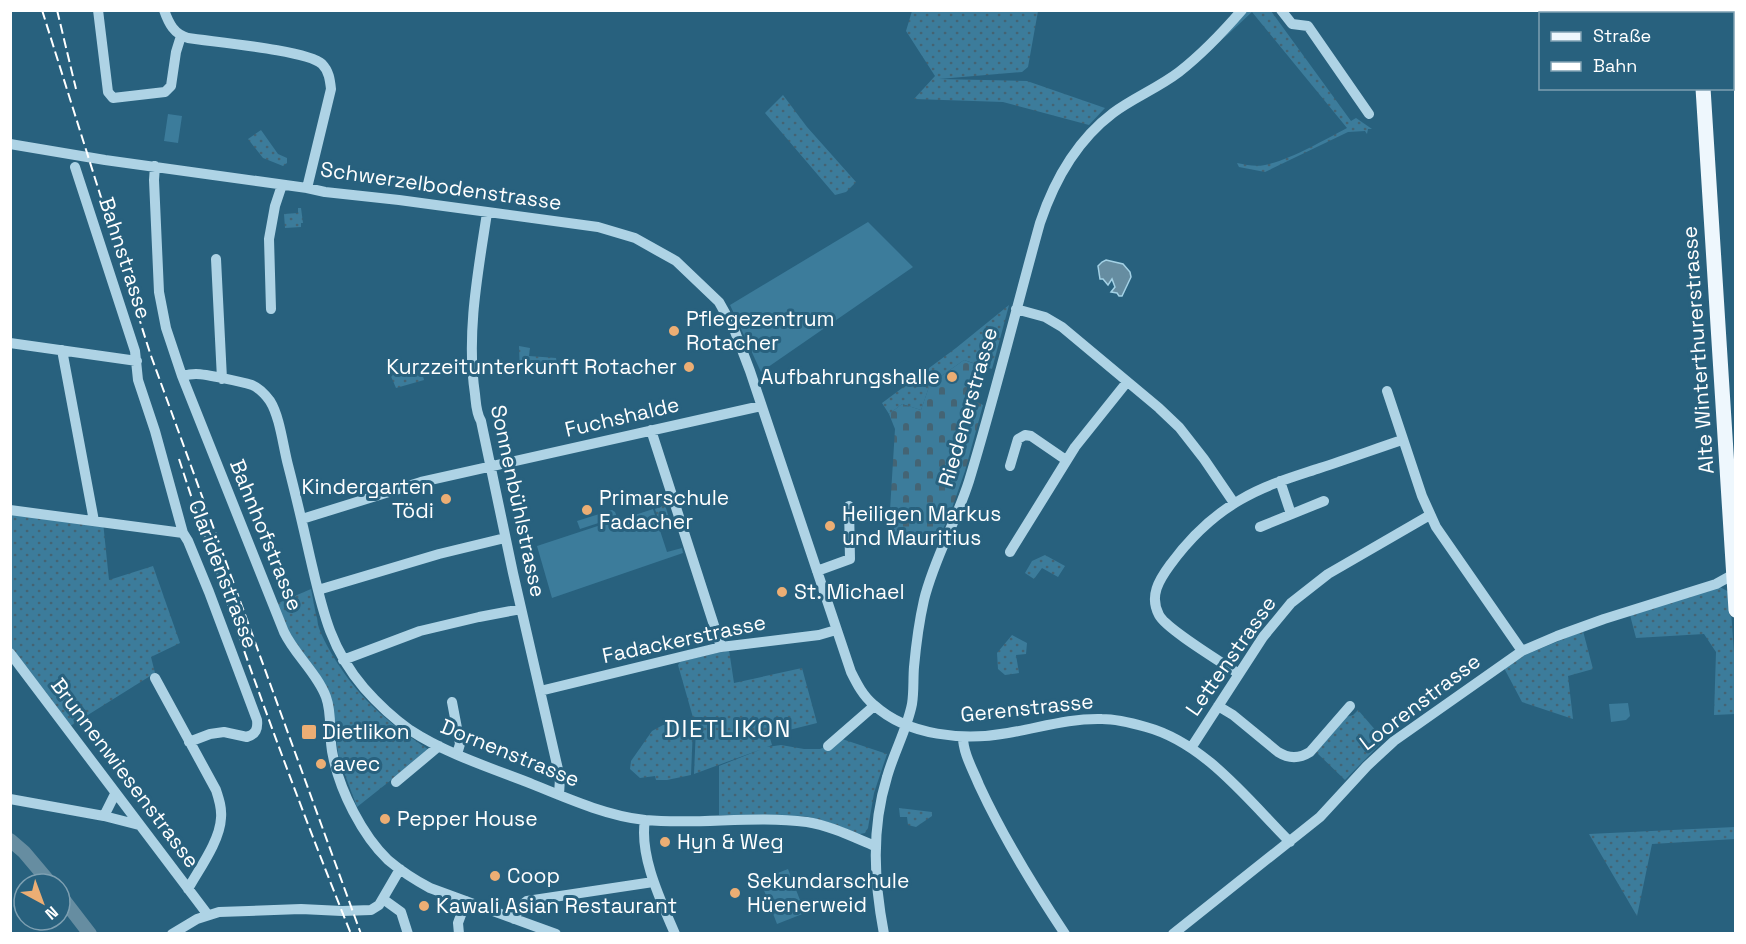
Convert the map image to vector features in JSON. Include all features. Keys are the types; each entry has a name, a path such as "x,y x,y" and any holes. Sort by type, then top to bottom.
{"main road":[{"name":"Alte Winterthurerstrasse","path":"1703,90 1736,610"}],"street":[{"path":"98,10 108,92 113,98 165,92 171,86 180,36"},
{"path":"164,10 168,23 180,36 188,39 300,55 318,61 325,68 329,73 331,90 308,188"},
{"name":"Riedenerstrasse","path":"884,933 879,905 875,846 878,811 887,776 912,703 918,635 925,598 938,558 968,483 1048,199 1072,156 1092,132 1114,112 1168,80 1187,65 1212,43 1242,10"},
{"path":"1281,10 1292,24 1308,26 1369,114"},
{"path":"10,144 155,166"},
{"name":"Schwerzelbodenstrasse","path":"155,166 325,192 598,227 635,238 676,261 704,288 714,306 726,316 741,345 854,679 874,706 906,724"},
{"name":"Bahnhofstrasse","path":"155,166 159,292 166,328 182,376 284,632 292,647 316,678 326,698 330,711 334,763 354,812 379,850 400,869 430,888 556,933"},
{"name":"Bahnstrasse","path":"75,167 137,361"},
{"path":"271,309 269,239 275,206 282,185"},
{"name":"Sonnenbühlstrasse","path":"487,213 474,305 474,386 478,415 560,778 559,795"},
{"path":"216,260 222,379"},
{"path":"1016,309 1045,317 1057,323 1159,408 1183,432 1234,503"},
{"path":"10,343 137,361"},
{"path":"62,350 94,521"},
{"name":"Claridenstrasse","path":"137,361 138,380 155,431 183,533 209,592 258,727 252,735 247,737 224,732 210,734 189,742"},
{"name":"Dornenstrasse","path":"182,376 195,374 251,385 270,400 302,519 326,623 343,660 364,689 390,715 410,730 457,754 559,795 622,816 645,820 807,822 875,846"},
{"path":"1010,552 1066,460 1128,382"},
{"path":"1387,391 1402,440 1430,515 1441,537 1522,651"},
{"name":"Fuchshalde","path":"302,519 421,482 761,406"},
{"path":"651,430 721,647"},
{"path":"1010,466 1018,439 1025,435 1031,436 1066,460"},
{"path":"1239,674 1167,625 1158,613 1155,598 1156,588 1161,578 1182,550 1208,524 1234,503 1280,481 1402,440"},
{"path":"1280,481 1291,514"},
{"path":"1260,528 1324,501"},
{"path":"817,571 850,559 849,506"},
{"path":"10,510 183,533"},
{"name":"Lettenstrasse","path":"1191,748 1274,622 1305,590 1336,569 1430,515"},
{"path":"318,590 439,554 505,538"},
{"name":"Loorenstrasse","path":"1173,933 1290,842 1325,811 1394,741 1522,651 1604,619 1704,588 1734,574"},
{"path":"343,660 420,631 521,609"},
{"name":"Fadackerstrasse","path":"540,692 721,647 819,635 836,630"},
{"name":"Brunnenwiesenstrasse","path":"10,654 208,915"},
{"path":"155,678 216,790 220,804 221,820 217,836 188,889"},
{"path":"452,702 460,744 457,754"},
{"path":"828,747 874,706"},
{"path":"1218,706 1233,715 1278,752 1292,758 1310,752 1350,706"},
{"name":"Gerenstrasse","path":"906,724 924,730 963,737 1006,734 1063,722 1103,719 1147,727 1191,748 1217,768 1290,842"},
{"path":"963,737 971,767 1000,825 1032,882 1065,933"},
{"path":"396,782 439,746"},
{"path":"104,816 115,794"},
{"path":"10,799 104,816 139,825"},
{"path":"645,820 643,832 653,882 675,933"},
{"path":"172,933 208,915 230,911 301,909 363,911 375,908 383,899 400,869"},
{"path":"514,919 527,901 653,882"},
{"path":"383,899 401,912 408,933"},
{"path":"459,933 458,923 466,901"}],"green space":[{"path":"912,11 1038,11 1028,67 1022,72 939,79 1027,81 1105,108 1089,125 1003,102 914,99 935,76 906,31"},
{"path":"1247,11 1271,11 1351,121 1356,118 1372,129 1368,129 1367,134 1365,131 1348,132 1265,172 1239,167 1237,163 1261,166 1285,159 1347,128 1252,12 1223,39"},
{"path":"783,95 807,127 856,182 846,192 835,195 765,113"},
{"path":"168,114 182,116 178,143 164,141"},
{"path":"261,130 278,154 287,158 287,163 283,166 263,158 248,139"},
{"path":"298,208 301,208 303,223 301,227 285,228 284,214 298,213"},
{"path":"868,222 913,267 761,372 730,305"},
{"path":"1009,305 992,369 964,360 930,384 921,410 902,404 889,414 882,403"},
{"path":"519,346 530,348 529,356 556,358 557,365 538,367 520,374"},
{"path":"964,360 986,368 977,402 983,405 965,471 951,511 935,547 888,543 895,429 889,414 902,404 921,410 930,384"},
{"path":"396,366 421,369 424,380 396,388 390,374"},
{"path":"665,505 672,527 662,530 655,509"},
{"path":"653,509 667,552 682,548 683,553 552,598 537,546"},
{"path":"11,510 103,522 109,580 153,566 180,643 151,657 155,673 67,728 11,654"},
{"path":"612,510 617,517 580,529 577,521"},
{"path":"1045,555 1065,566 1058,577 1042,568 1034,579 1025,573 1032,561"},
{"path":"1720,587 1729,592 1730,597 1735,666 1735,714 1714,715 1716,652 1704,634 1636,638 1630,615"},
{"path":"311,589 321,632 346,676 377,711 429,750 357,807 339,759 331,705 294,645 276,604"},
{"path":"1583,631 1593,669 1568,676 1573,719 1522,702 1504,668 1525,655"},
{"path":"1012,635 1027,643 1026,654 1016,655 1019,673 1005,675 998,669 997,653"},
{"path":"729,650 734,683 802,668 817,723 769,735 772,745 767,747 781,745 820,749 839,738 887,754 874,793 868,828 865,833 860,834 805,816 719,815 719,766 762,749 694,774 696,728 678,665 680,662"},
{"path":"1628,703 1630,716 1626,720 1611,722 1609,704"},
{"path":"1358,710 1384,740 1345,780 1316,752 1346,717"},
{"path":"690,724 693,727 691,775 667,780 656,780 655,776 640,778 630,769 631,761 652,731 663,725"},
{"path":"899,808 932,812 932,816 916,827 908,825 907,817 900,817"},
{"path":"1735,827 1735,839 1652,844 1637,916 1589,834"},
{"path":"788,869 805,913 777,924 760,880"}],"shaded area":[{"path":"1106,260 1123,264 1130,272 1131,277 1122,296 1111,292 1115,287 1112,279 1108,285 1100,279 1098,266"}],"waterway":[{"path":"10,840 41,872"},
{"path":"72,911 90,934"}],"railway":[{"path":"42,10 150,353 361,934"},
{"path":"57,10 76,89"},
{"path":"179,459 261,698 351,934"}],"place":[{"name":"Pflegezentrum Rotacher","path":"674,331"},
{"name":"Kurzzeitunterkunft Rotacher","path":"689,367"},
{"name":"Aufbahrungshalle","path":"952,377"},
{"name":"Kindergarten Tödi","path":"446,499"},
{"name":"Primarschule Fadacher","path":"587,510"},
{"name":"Heiligen Markus und Mauritius","path":"830,526"},
{"name":"St. Michael","path":"782,592"},
{"name":"Dietlikon","path":"309,732"},
{"name":"avec","path":"321,764"},
{"name":"Pepper House","path":"385,819"},
{"name":"Hyn & Weg","path":"665,842"},
{"name":"Coop","path":"495,876"},
{"name":"Sekundarschule Hüenerweid","path":"735,893"},
{"name":"Kawali Asian Restaurant","path":"424,906"}],"district":[{"name":"DIETLIKON","path":"728,729"}]}
